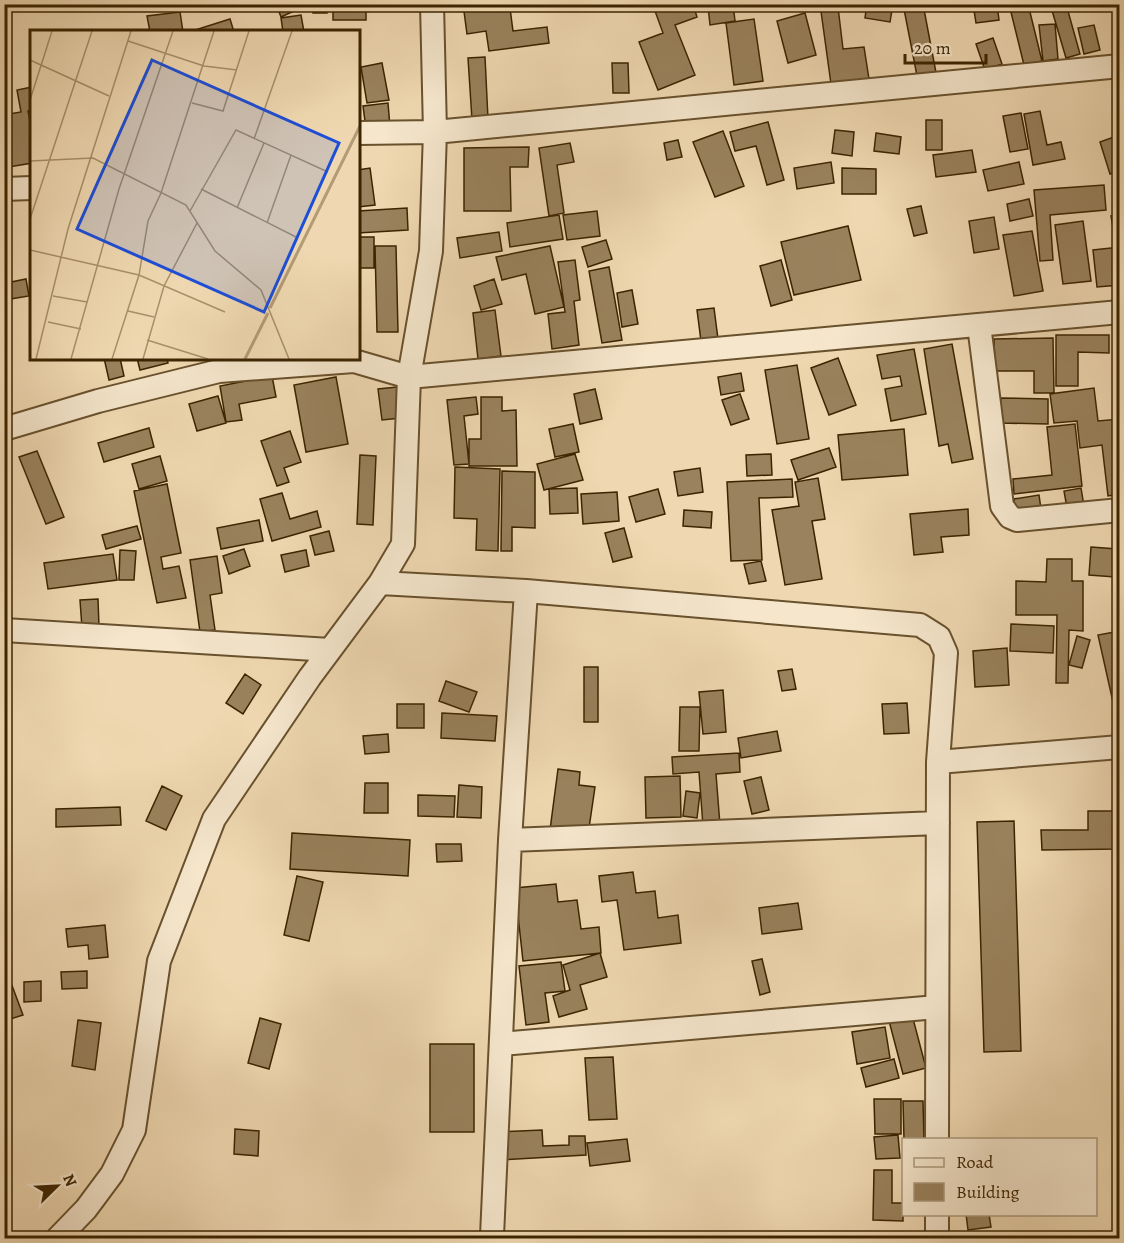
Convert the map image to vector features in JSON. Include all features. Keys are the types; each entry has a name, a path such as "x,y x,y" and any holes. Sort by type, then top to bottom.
{"street":[{"path":"58,1239 86,1209 112,1174 134,1130 159,962 214,819 330,650 380,583 403,544 409,377 431,251 435,132 432,4"},
{"path":"360,133 435,132 1119,66"},
{"path":"4,189 30,189"},
{"path":"4,429 98,401 219,371 354,361 409,377 1119,312"},
{"path":"979,325 1002,506 1010,517 1017,520 1119,510"},
{"path":"380,583 526,591 920,625 939,637 946,652 938,762 937,1138"},
{"path":"492,1236 510,840 526,591"},
{"path":"4,630 330,650"},
{"path":"938,762 1119,747"},
{"path":"510,840 938,823"},
{"path":"501,1044 938,1007"},
{"path":"937,1216 937,1239"}],"building":[{"path":"276,4 299,4 301,8 281,17"},
{"path":"313,4 326,4 327,13 313,13"},
{"path":"333,4 366,4 366,20 333,20"},
{"path":"463,4 492,4 493,10 510,8 513,31 547,27 549,43 489,51 486,31 467,34"},
{"path":"526,4 563,4 563,11 526,10"},
{"path":"670,4 693,4 697,17 675,25 695,75 658,90 639,42 663,33 655,11"},
{"path":"733,4 735,21 710,25 708,6"},
{"path":"820,4 857,4 838,7 843,49 864,47 869,79 831,84"},
{"path":"867,4 893,4 890,22 865,18"},
{"path":"903,4 923,4 937,78 918,81"},
{"path":"973,4 997,4 999,20 976,23"},
{"path":"1009,4 1028,4 1042,61 1024,65"},
{"path":"1066,4 1080,54 1066,58 1051,7"},
{"path":"180,12 183,30 150,30 147,16"},
{"path":"805,13 816,55 788,63 777,21"},
{"path":"301,15 304,30 283,30 281,18"},
{"path":"230,19 233,30 195,30"},
{"path":"754,19 763,81 734,85 726,23"},
{"path":"1055,24 1058,59 1043,61 1039,25"},
{"path":"1094,25 1100,50 1084,54 1078,28"},
{"path":"993,38 1002,64 985,70 976,44"},
{"path":"485,57 488,119 472,120 468,58"},
{"path":"382,63 389,100 367,103 361,67"},
{"path":"612,63 628,63 629,93 613,93"},
{"path":"30,87 30,111 28,111 30,163 9,167 4,142 4,115 21,112 17,90"},
{"path":"388,103 390,127 366,129 363,106"},
{"path":"1040,111 1047,145 1061,142 1065,159 1033,165 1024,114"},
{"path":"1021,113 1028,149 1010,152 1003,116"},
{"path":"926,120 942,120 942,150 926,150"},
{"path":"768,122 784,180 767,185 756,146 735,151 730,132"},
{"path":"835,130 854,132 852,156 832,153"},
{"path":"723,131 744,186 715,197 693,142"},
{"path":"876,133 901,137 899,154 874,151"},
{"path":"1114,137 1120,155 1120,171 1110,174 1100,142"},
{"path":"678,140 682,157 667,160 664,143"},
{"path":"570,143 574,162 557,165 564,213 549,216 539,148"},
{"path":"529,147 528,167 510,167 511,211 464,211 464,148"},
{"path":"972,150 976,172 936,177 933,155"},
{"path":"831,162 834,183 797,189 794,168"},
{"path":"1019,162 1024,184 988,191 983,170"},
{"path":"370,168 375,205 360,207 360,170"},
{"path":"842,168 876,169 876,194 842,194"},
{"path":"1104,185 1106,210 1050,215 1053,260 1040,261 1034,190"},
{"path":"1029,199 1033,216 1010,221 1007,204"},
{"path":"921,206 927,233 914,236 907,209"},
{"path":"407,208 408,230 360,233 360,211"},
{"path":"597,211 600,236 567,240 563,215"},
{"path":"559,215 563,239 510,247 507,223"},
{"path":"1120,215 1120,245 1116,246 1111,216"},
{"path":"994,217 999,249 974,253 969,221"},
{"path":"1083,221 1091,281 1063,284 1055,225"},
{"path":"848,226 861,280 794,295 781,242"},
{"path":"1032,231 1043,291 1014,296 1003,235"},
{"path":"499,232 502,251 460,258 457,238"},
{"path":"360,237 374,237 374,268 360,268"},
{"path":"606,240 612,259 588,267 582,247"},
{"path":"375,246 396,246 398,332 377,332"},
{"path":"550,246 564,307 535,314 526,274 502,280 496,257"},
{"path":"1120,247 1120,285 1097,287 1093,250"},
{"path":"4,251 11,282 26,279 29,296 4,300"},
{"path":"575,260 580,300 574,301 579,345 552,349 548,314 565,312 558,262"},
{"path":"781,260 792,300 771,306 760,266"},
{"path":"609,267 622,340 602,343 589,271"},
{"path":"494,279 502,304 481,310 474,286"},
{"path":"632,290 638,324 622,327 617,293"},
{"path":"714,308 718,339 701,341 697,310"},
{"path":"495,310 501,356 478,359 473,313"},
{"path":"1056,335 1109,335 1109,353 1078,352 1078,386 1056,386"},
{"path":"1053,338 1054,393 1034,393 1034,371 995,371 994,339"},
{"path":"952,344 973,459 952,463 948,444 939,446 924,349"},
{"path":"914,349 926,414 891,421 885,389 902,386 900,376 882,379 877,355"},
{"path":"838,358 856,405 829,415 811,368"},
{"path":"104,360 120,360 124,376 109,380"},
{"path":"138,360 167,360 168,363 140,370"},
{"path":"797,365 809,439 777,444 765,370"},
{"path":"741,373 744,391 721,395 718,377"},
{"path":"272,376 276,397 239,404 242,420 226,422 220,386"},
{"path":"336,377 348,444 306,452 294,385"},
{"path":"397,387 401,418 382,420 378,389"},
{"path":"1094,388 1098,421 1120,419 1120,494 1108,496 1102,445 1080,448 1077,421 1054,423 1050,394"},
{"path":"595,389 602,419 580,424 574,394"},
{"path":"740,394 749,419 731,425 722,400"},
{"path":"218,396 226,423 197,431 189,404"},
{"path":"476,397 478,414 464,416 469,464 454,465 447,400"},
{"path":"481,397 502,397 502,411 516,410 517,466 469,466 469,439 481,439"},
{"path":"1001,398 1048,399 1048,424 1000,423"},
{"path":"573,424 579,452 555,457 549,429"},
{"path":"1075,424 1082,486 1014,494 1013,479 1052,475 1047,427"},
{"path":"149,428 154,447 104,462 98,443"},
{"path":"904,429 908,475 842,480 838,435"},
{"path":"290,431 301,462 284,468 289,482 277,486 261,441"},
{"path":"829,448 836,467 798,480 791,460"},
{"path":"37,451 64,517 46,524 19,457"},
{"path":"575,454 583,480 544,490 537,464"},
{"path":"771,454 772,475 747,476 746,455"},
{"path":"360,455 376,456 373,525 357,524"},
{"path":"160,456 167,481 139,489 132,464"},
{"path":"455,467 500,469 498,551 476,550 477,519 454,518"},
{"path":"700,468 703,492 678,496 674,472"},
{"path":"502,471 535,472 535,528 512,527 512,551 501,551"},
{"path":"818,478 825,519 812,521 822,579 785,585 772,510 799,506 795,482"},
{"path":"792,479 793,497 759,498 762,560 731,561 727,482"},
{"path":"167,484 181,553 161,557 163,569 179,566 186,598 157,603 134,491"},
{"path":"577,488 578,513 550,514 549,489"},
{"path":"1081,488 1084,506 1067,508 1064,491"},
{"path":"658,489 665,514 636,522 629,497"},
{"path":"617,492 619,521 583,524 581,494"},
{"path":"282,493 290,519 317,511 321,527 272,541 260,499"},
{"path":"1039,495 1042,516 1016,520 1014,499"},
{"path":"968,509 969,535 941,537 943,552 914,555 910,514"},
{"path":"684,510 712,512 711,528 683,526"},
{"path":"259,520 263,541 221,549 217,528"},
{"path":"137,526 141,539 106,549 102,535"},
{"path":"624,528 632,557 613,562 605,533"},
{"path":"329,531 334,551 315,555 310,536"},
{"path":"1091,547 1117,549 1115,577 1089,575"},
{"path":"244,549 250,566 229,574 223,556"},
{"path":"120,550 136,551 134,580 119,580"},
{"path":"306,550 309,566 285,572 281,555"},
{"path":"113,554 117,580 48,589 44,563"},
{"path":"217,556 222,593 210,595 215,630 200,632 190,560"},
{"path":"1047,559 1072,559 1072,581 1083,581 1083,631 1069,630 1068,683 1056,683 1057,615 1016,615 1016,581 1046,582"},
{"path":"761,561 766,581 749,584 744,564"},
{"path":"98,599 99,627 82,628 80,600"},
{"path":"1011,624 1054,626 1053,653 1010,651"},
{"path":"1120,631 1120,656 1117,657 1120,710 1115,711 1098,635"},
{"path":"1077,636 1090,640 1082,668 1069,665"},
{"path":"1007,648 1009,685 975,687 973,651"},
{"path":"584,667 598,667 598,722 584,722"},
{"path":"792,669 796,689 782,691 778,671"},
{"path":"245,674 261,685 243,714 226,703"},
{"path":"446,681 477,692 469,712 439,701"},
{"path":"723,690 726,732 703,734 699,692"},
{"path":"907,703 909,733 884,734 882,704"},
{"path":"397,704 424,704 424,728 397,728"},
{"path":"680,707 700,707 699,751 679,751"},
{"path":"442,713 497,716 495,741 441,738"},
{"path":"777,731 781,751 741,758 738,738"},
{"path":"388,734 389,752 365,754 363,736"},
{"path":"739,753 740,772 716,774 720,825 703,826 699,772 673,774 672,757"},
{"path":"558,769 580,772 579,785 595,787 588,835 550,830"},
{"path":"680,776 681,817 646,818 645,777"},
{"path":"761,777 769,810 752,814 744,781"},
{"path":"365,783 388,783 388,813 364,813"},
{"path":"459,785 482,787 481,818 457,817"},
{"path":"162,786 182,796 166,830 146,821"},
{"path":"686,791 700,793 697,818 683,816"},
{"path":"418,795 455,796 454,817 418,816"},
{"path":"120,807 121,825 56,827 56,809"},
{"path":"1088,811 1120,811 1120,849 1042,850 1041,830 1088,830"},
{"path":"1014,821 1021,1051 984,1052 977,822"},
{"path":"292,833 410,840 408,876 290,869"},
{"path":"436,844 461,844 462,861 437,862"},
{"path":"633,872 636,893 655,891 658,918 678,915 681,943 624,950 617,900 602,902 599,876"},
{"path":"297,876 323,882 309,941 284,935"},
{"path":"556,884 558,902 577,900 581,929 599,927 601,953 523,961 515,888"},
{"path":"798,903 802,929 762,934 759,908"},
{"path":"105,925 108,957 89,959 88,945 68,947 66,929"},
{"path":"600,953 607,977 580,985 587,1009 559,1017 553,996 570,990 563,965"},
{"path":"762,959 770,992 760,995 752,961"},
{"path":"561,962 565,991 545,993 549,1022 526,1025 519,966"},
{"path":"4,964 23,1015 4,1021"},
{"path":"87,971 87,988 62,989 61,972"},
{"path":"41,981 41,1001 24,1002 24,982"},
{"path":"911,1011 926,1068 903,1074 888,1017"},
{"path":"260,1018 281,1024 269,1069 248,1063"},
{"path":"78,1020 101,1023 95,1070 72,1066"},
{"path":"885,1027 890,1058 857,1064 852,1032"},
{"path":"430,1044 474,1044 474,1132 430,1132"},
{"path":"613,1057 617,1119 589,1120 585,1058"},
{"path":"894,1059 899,1078 866,1087 861,1068"},
{"path":"874,1099 901,1099 901,1134 875,1134"},
{"path":"903,1101 923,1101 924,1138 904,1138"},
{"path":"235,1129 259,1131 258,1156 234,1154"},
{"path":"542,1130 543,1146 569,1145 569,1136 585,1136 586,1155 500,1160 499,1132"},
{"path":"898,1135 900,1158 876,1159 874,1137"},
{"path":"627,1139 630,1161 590,1166 587,1143"},
{"path":"874,1170 892,1170 892,1203 902,1203 903,1221 873,1220"},
{"path":"966,1216 989,1216 991,1227 968,1230"}]}
